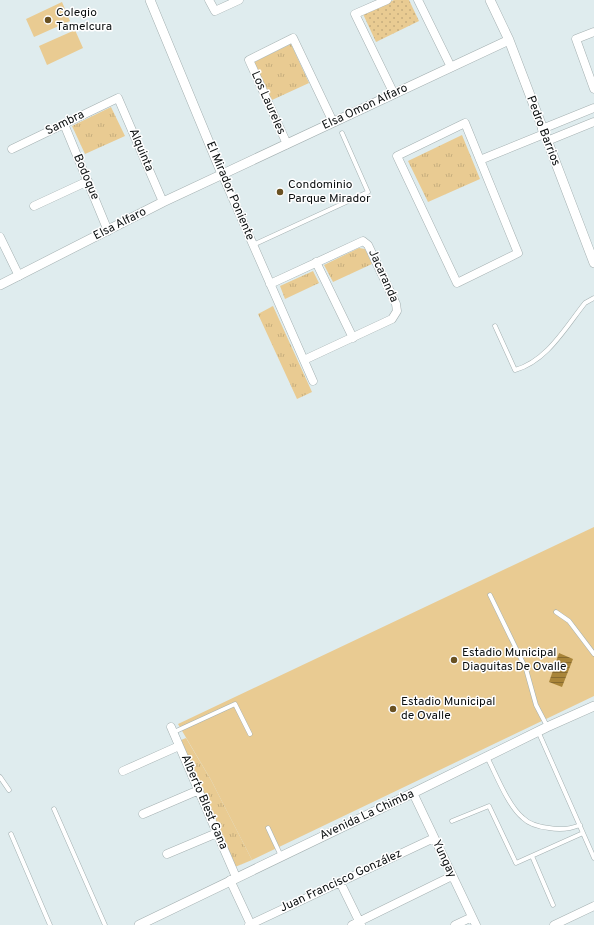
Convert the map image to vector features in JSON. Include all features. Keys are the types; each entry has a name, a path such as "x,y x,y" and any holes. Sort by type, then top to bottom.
{"street":[{"name":"El Mirador Poniente","path":"150,0 222,174 313,381"},
{"path":"209,0 215,11 239,0"},
{"path":"387,0 356,14 394,94"},
{"path":"418,0 451,67"},
{"name":"Pedro Barrios","path":"490,0 509,40 594,263"},
{"path":"594,32 576,39 594,89"},
{"name":"Los Laureles","path":"287,144 249,60 294,38 333,122"},
{"name":"Elsa Omon Alfaro","path":"222,174 509,40"},
{"name":"Sambra","path":"12,149 118,98"},
{"name":"Alquinta","path":"118,98 163,202"},
{"path":"544,135 594,108"},
{"path":"480,160 544,135 594,122"},
{"path":"465,123 480,160 518,253 457,283 397,156 465,123"},
{"name":"Bodoque","path":"64,124 108,231"},
{"name":"Elsa Alfaro","path":"19,276 163,202 222,174"},
{"path":"34,206 88,181"},
{"path":"0,238 19,276 0,285"},
{"name":"Jacaranda","path":"270,284 362,240 368,245 396,304 397,311 392,319 304,360"},
{"path":"316,262 353,338"},
{"name":"Avenida La Chimba","path":"140,925 538,731 594,706"},
{"name":"Alberto Blest Gana","path":"172,730 217,833 250,925"},
{"path":"123,771 179,746"},
{"path":"143,814 199,790"},
{"name":"Yungay","path":"413,793 476,925"},
{"path":"166,854 217,833"},
{"name":"Juan Francisco González","path":"250,925 434,838"},
{"path":"340,882 357,924 452,876"},
{"path":"554,925 594,906"},
{"path":"455,925 472,917"}],"lane":[{"path":"253,245 368,192 342,133"},
{"path":"495,326 515,370 526,367 543,355 585,303 594,298"},
{"path":"490,595 526,669 536,705 547,727"},
{"path":"556,612 569,621 594,654"},
{"path":"172,730 235,704 250,734"},
{"path":"538,731 594,858"},
{"path":"487,756 512,803 523,818 536,826 552,829 573,828 580,825"},
{"path":"0,777 9,790"},
{"path":"452,821 489,806 516,864 583,833"},
{"path":"54,808 105,925"},
{"path":"268,828 281,856"},
{"path":"11,834 50,925"},
{"path":"532,856 553,905"}],"green space":[{"path":"394,0 409,0 419,21 376,42 363,14"},
{"name":"Colegio Tamelcura","path":"62,2 70,21 34,37 26,19"},
{"name":"Colegio Tamelcura","path":"75,30 83,48 47,65 39,46"},
{"path":"291,44 309,83 272,100 254,62"},
{"path":"111,107 125,136 85,154 72,126"},
{"path":"462,135 480,179 428,202 408,161"},
{"path":"359,248 365,249 372,264 333,282 324,265"},
{"path":"313,271 319,283 285,299 280,286"},
{"path":"273,306 312,392 297,399 258,314"},
{"name":"Estadio Municipal Diaguitas De Ovalle","path":"594,527 594,696 252,860 211,780 178,724"},
{"path":"186,738 211,780 252,860 235,867 181,740"}],"shaded area":[{"path":"559,653 573,659 562,687 549,682"}],"place":[{"name":"Colegio Tamelcura","path":"48,20"},
{"name":"Condominio Parque Mirador","path":"280,192"},
{"name":"Estadio Municipal Diaguitas De Ovalle","path":"454,660"},
{"name":"Estadio Municipal de Ovalle","path":"393,709"}]}
